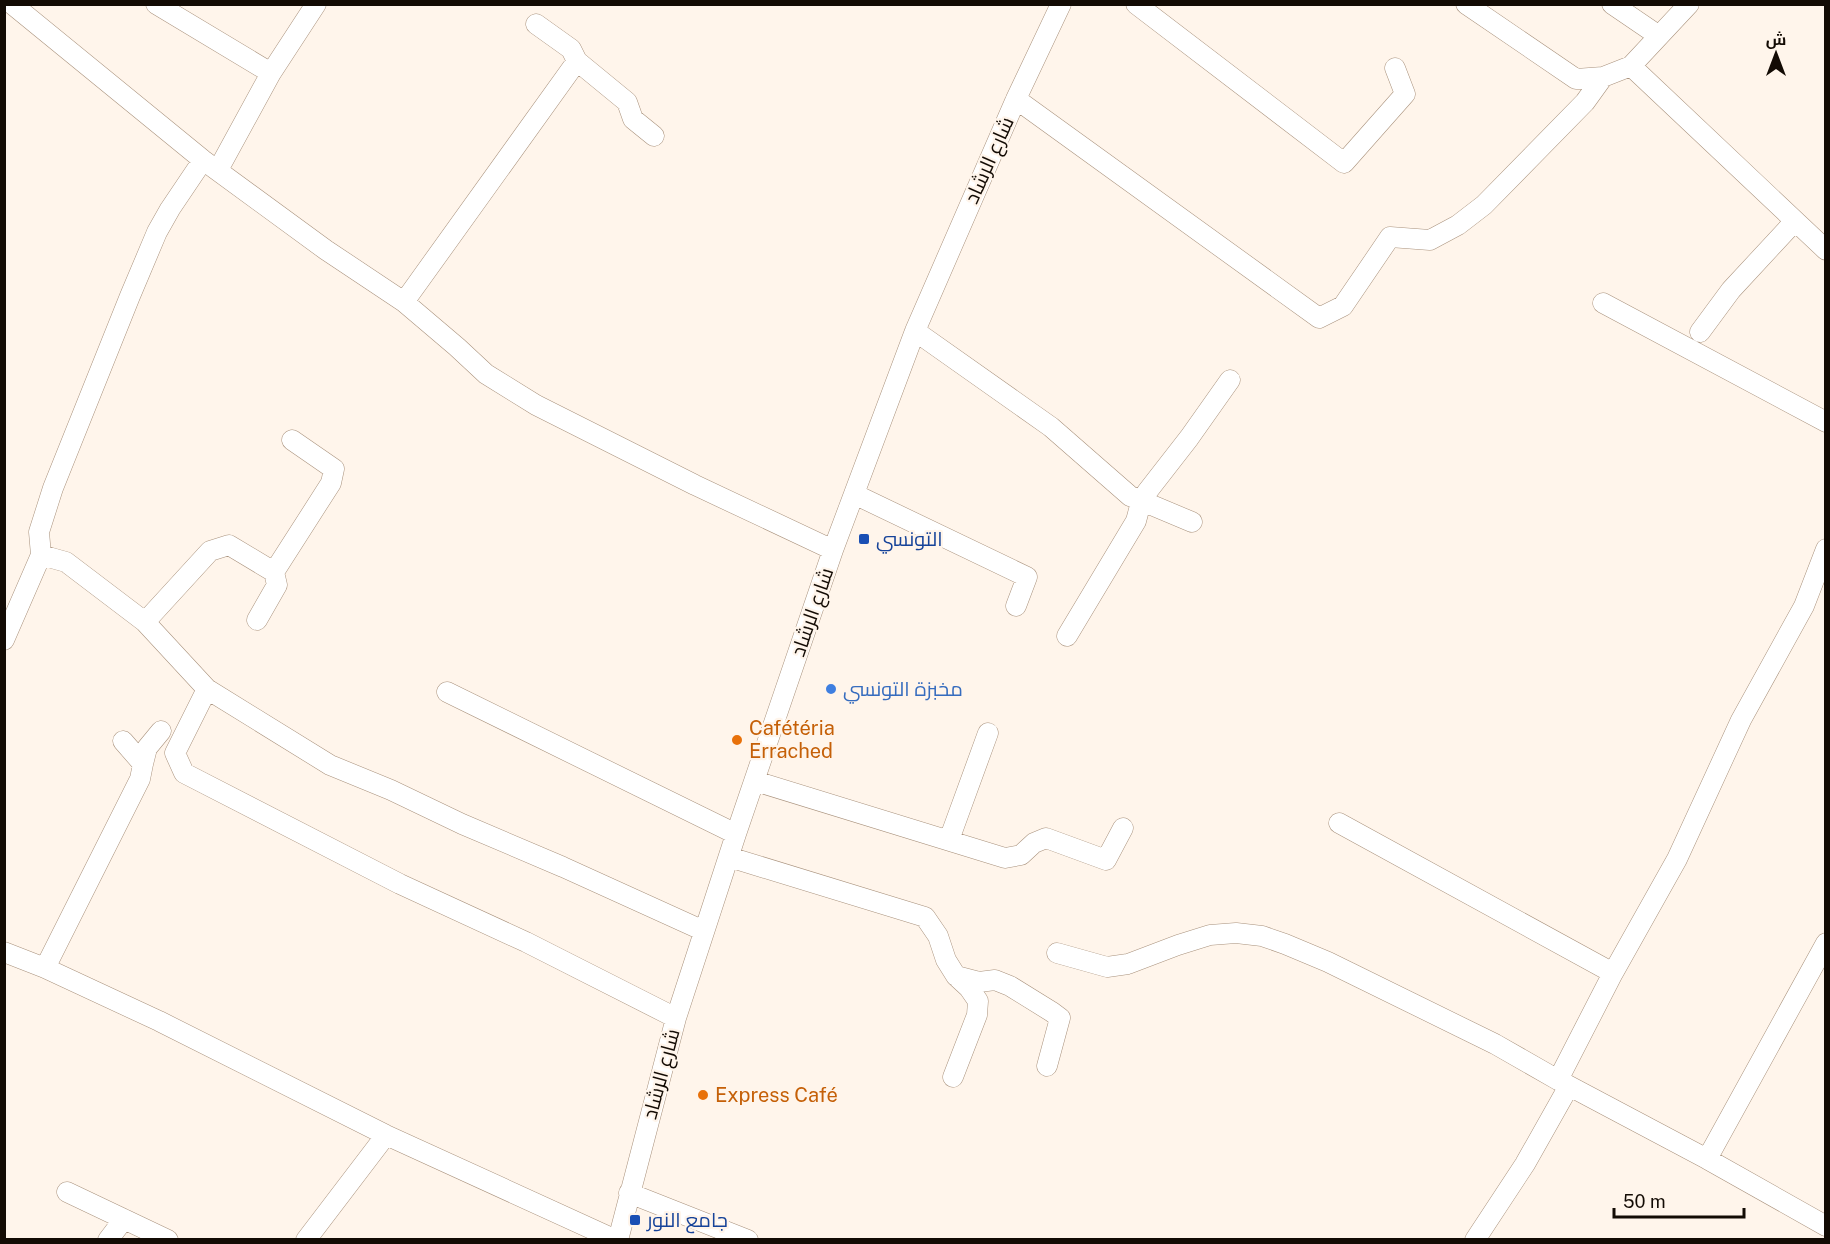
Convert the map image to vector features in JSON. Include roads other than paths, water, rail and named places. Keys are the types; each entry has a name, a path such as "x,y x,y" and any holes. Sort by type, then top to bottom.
{"street":[{"path":"4,18 12,4 210,165 326,250 404,302 486,374 536,405 695,485 833,550"},
{"path":"4,640 41,555 39,532 53,489 129,296 157,232 170,209 210,165 316,4"},
{"name":"شارع الرشاد","path":"617,1239 676,1018 833,550 915,331 1016,99 1061,4"},
{"path":"1136,4 1344,163 1405,94 1395,68"},
{"path":"1466,4 1576,79 1603,77 1631,66 1689,4"},
{"path":"1612,4 1659,36"},
{"path":"162,6 271,73"},
{"path":"536,24 571,49 577,61 627,102 633,119 654,136"},
{"path":"404,302 577,61"},
{"path":"1631,66 1826,250"},
{"path":"1016,99 1319,318 1343,306 1390,237 1430,240 1458,225 1484,204 1585,102 1603,77"},
{"path":"1700,332 1731,290 1794,222"},
{"path":"1602,303 1826,422"},
{"path":"915,331 1051,427 1130,496 1192,522"},
{"path":"1067,636 1136,522 1141,502 1230,380"},
{"path":"274,572 332,483 334,469 292,440"},
{"path":"854,494 1027,577 1016,606"},
{"path":"145,622 210,551 229,545 274,572 277,585 257,620"},
{"path":"1475,1239 1525,1164 1613,973 1677,859 1740,720 1804,606 1826,549"},
{"path":"41,555 66,562 145,622 207,689 330,765 391,790 462,824 704,931"},
{"path":"207,689 175,753 184,773 399,884 526,942 676,1018"},
{"path":"447,692 736,834"},
{"path":"45,968 141,778 147,748 160,731"},
{"path":"949,840 988,732"},
{"path":"123,741 143,764"},
{"path":"754,781 1005,858 1021,855 1034,843 1046,838 1106,860 1123,828"},
{"path":"1339,823 1613,973"},
{"path":"729,857 924,917 938,936 945,960 978,1001 977,1015 953,1077"},
{"path":"1057,953 1107,967 1128,964 1210,935 1236,933 1262,936 1328,962 1495,1044 1826,1226"},
{"path":"1707,1159 1826,943"},
{"path":"5,954 45,968 159,1021 386,1135 617,1239"},
{"path":"956,976 979,982 995,980 1010,986 1060,1018 1047,1066"},
{"path":"306,1239 386,1135"},
{"path":"67,1192 168,1239"},
{"path":"629,1193 748,1239"},
{"path":"108,1239 124,1219"}],"place":[{"name":"التونسي","path":"864,539"},
{"name":"مخبزة التونسي","path":"831,689"},
{"name":"Cafétéria Errached","path":"737,740"},
{"name":"Express Café","path":"703,1095"},
{"name":"جامع النور","path":"635,1220"}]}
